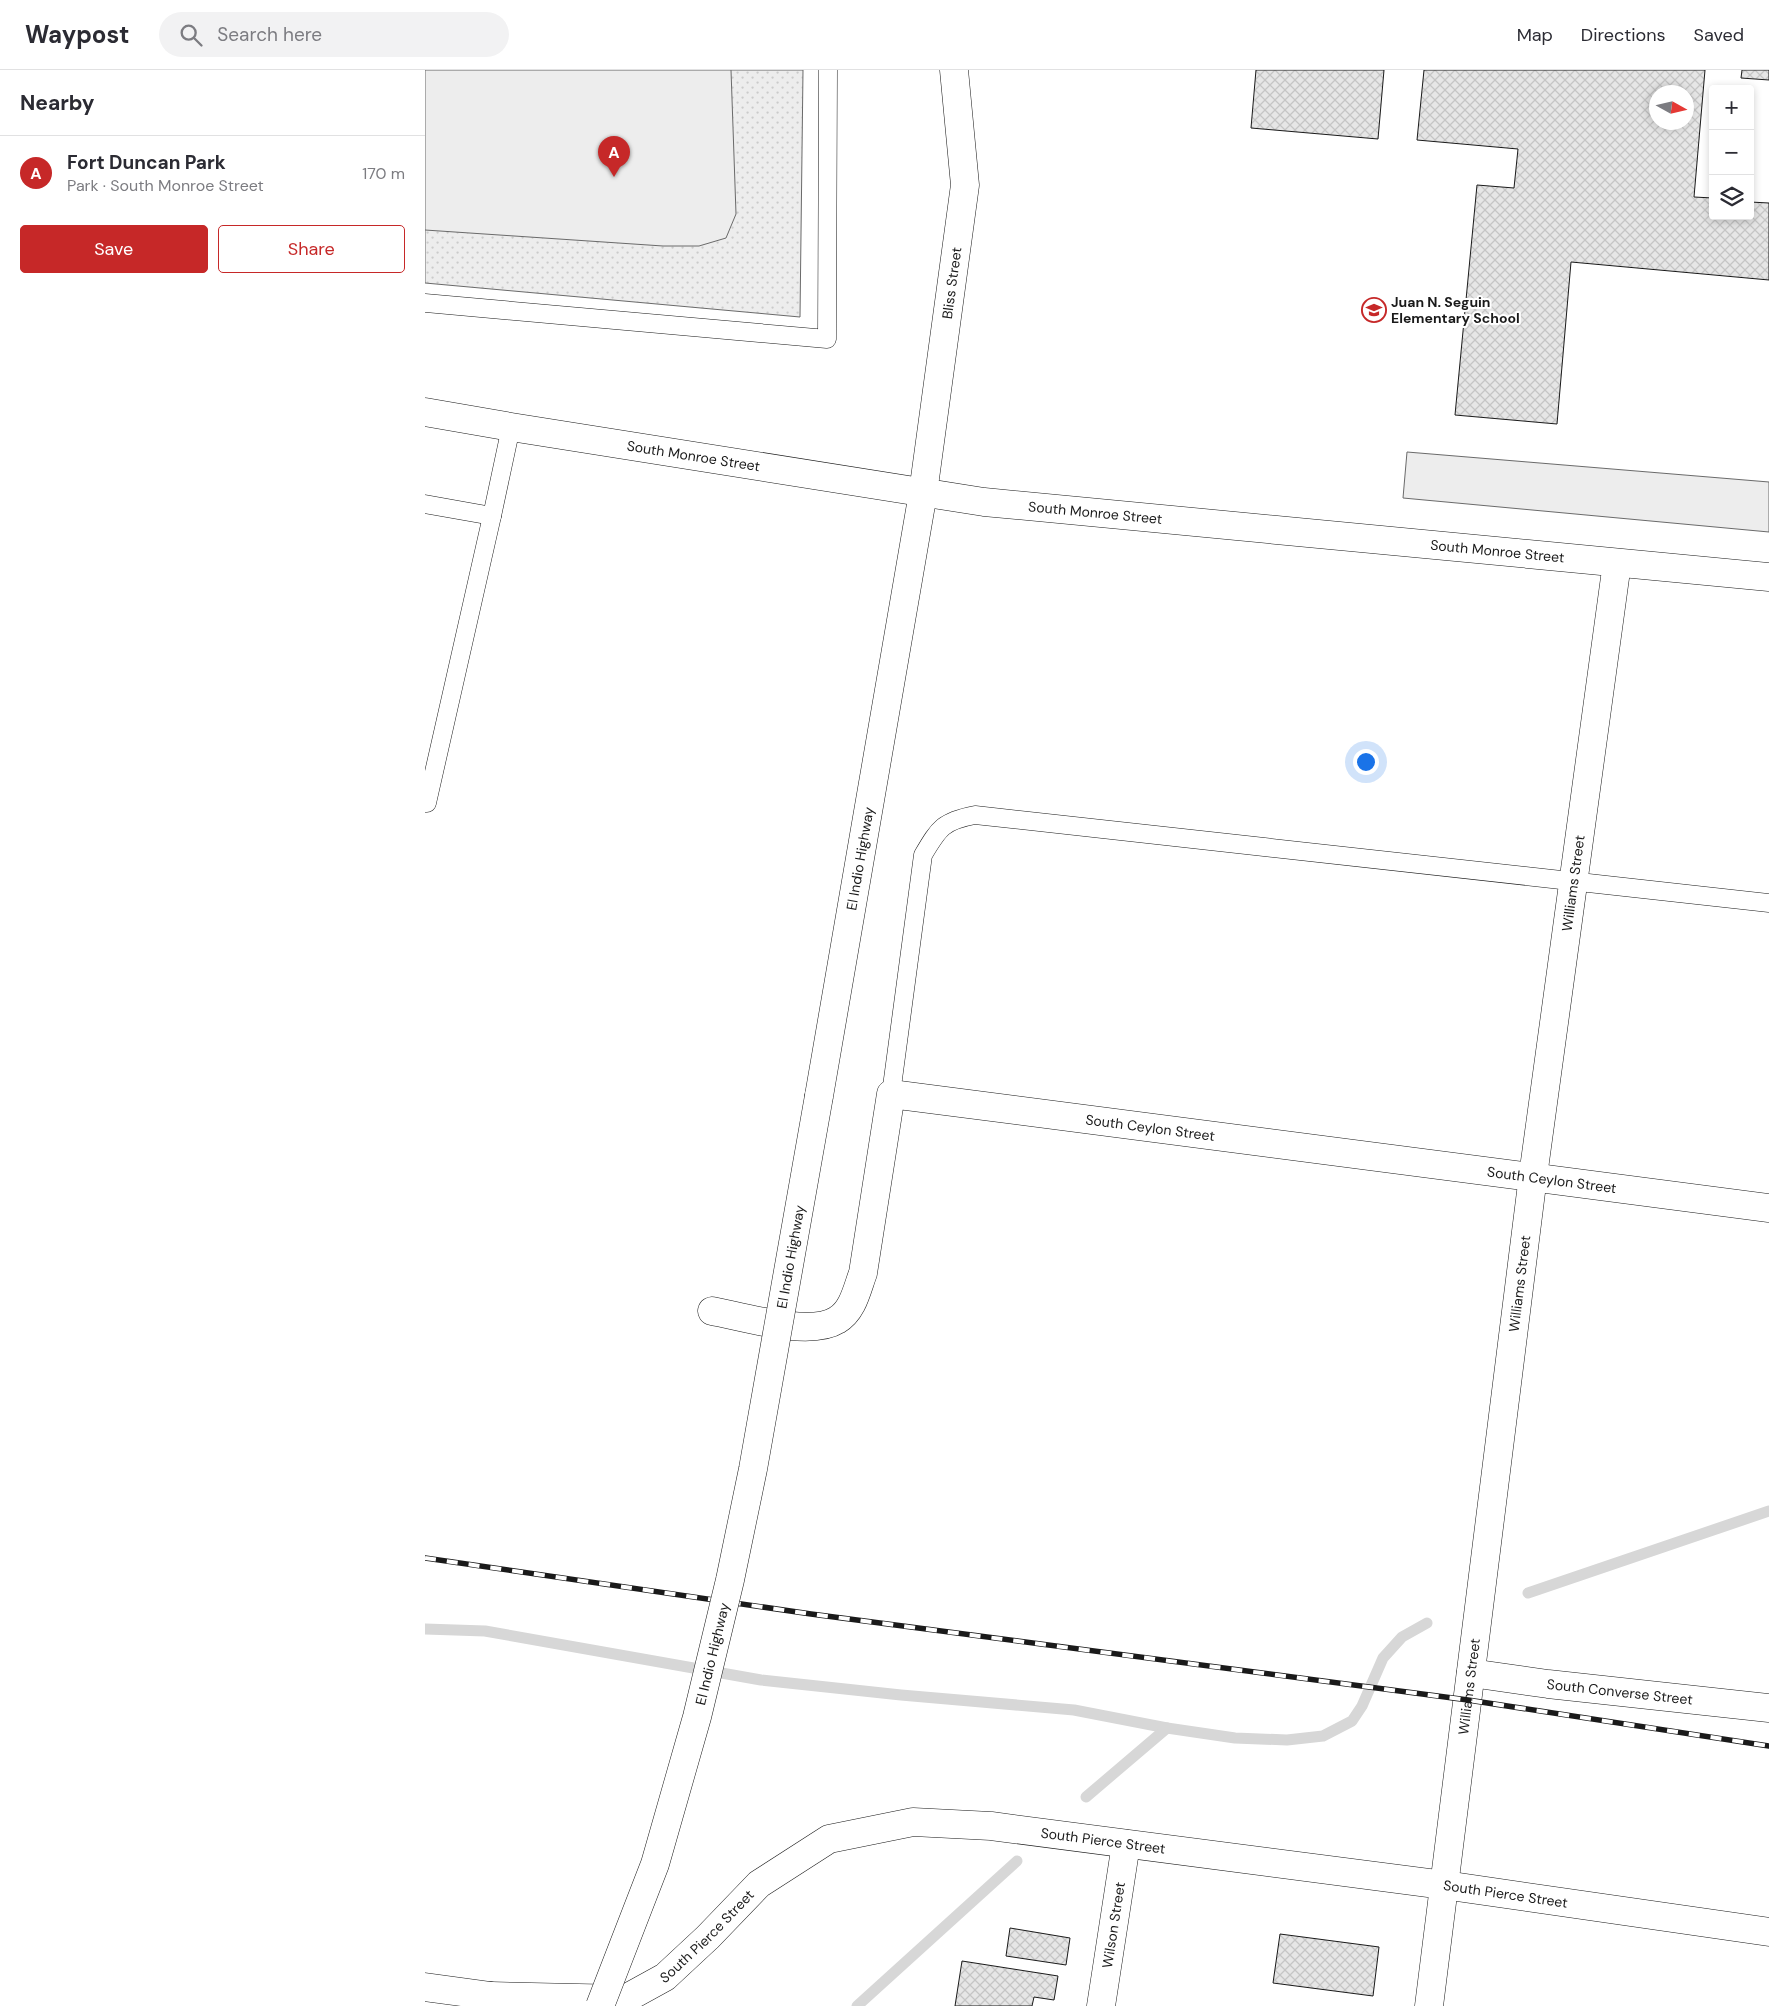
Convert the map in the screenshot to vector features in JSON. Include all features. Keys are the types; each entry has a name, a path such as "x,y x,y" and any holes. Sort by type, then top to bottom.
{"street":[{"name":"Bliss Street","path":"923,493 965,185 954,70"},
{"name":"South Monroe Street","path":"425,412 985,502 1617,564 1769,577"},
{"name":"El Indio Highway","path":"618,2004 697,1717 730,1580 753,1469 923,493"},
{"name":"Williams Street","path":"1429,2006 1533,1176 1617,564"},
{"name":"South Ceylon Street","path":"891,1094 1769,1208"},
{"path":"712,1311 797,1327 821,1326 839,1320 853,1302 863,1273 891,1094"},
{"name":"South Converse Street","path":"1471,1673 1548,1684 1769,1708"},
{"name":"South Pierce Street","path":"618,2004 665,1977 708,1938 759,1884 829,1839 913,1822 991,1826 1444,1885 1769,1932"},
{"name":"Wilson Street","path":"1101,2006 1126,1844"},
{"path":"425,1987 490,2001 618,2004"}],"lane":[{"path":"425,303 827,339 828,70"},
{"path":"425,803 427,803 511,427"},
{"path":"425,504 492,516"},
{"path":"891,1094 923,855 937,832 954,819 975,815 1769,903"}],"shaded area":[{"path":"425,70 803,70 800,317 425,283"},
{"path":"425,70 731,70 736,214 726,238 699,246 663,246 425,230"},
{"path":"1407,452 1769,482 1769,532 1403,498"}],"building":[{"path":"1256,70 1384,70 1378,139 1251,128"},
{"path":"1424,70 1705,70 1694,197 1709,198 1709,220 1754,220 1754,202 1769,203 1769,280 1571,262 1557,424 1455,415 1477,185 1514,188 1518,149 1417,140"},
{"path":"1742,70 1769,70 1769,80 1741,78"},
{"path":"1010,1928 1070,1938 1066,1965 1006,1956"},
{"path":"1280,1934 1379,1947 1373,1996 1273,1983"},
{"path":"962,1961 1058,1976 1054,2000 1034,1997 1032,2006 955,2006"}],"waterway":[{"path":"1528,1593 1769,1511"},
{"path":"1086,1797 1167,1728 1235,1738 1287,1740 1323,1736 1352,1721 1362,1706 1383,1658 1402,1637 1427,1623"},
{"path":"425,1629 485,1631 761,1680 901,1695 1074,1710 1167,1728"},
{"path":"857,2006 1017,1861"}],"railway":[{"path":"425,1558 811,1614 1468,1700 1769,1746"}],"place":[{"name":"Fort Duncan Park","path":"614,177"},
{"name":"Juan N. Seguin Elementary School","path":"1374,310"}]}
